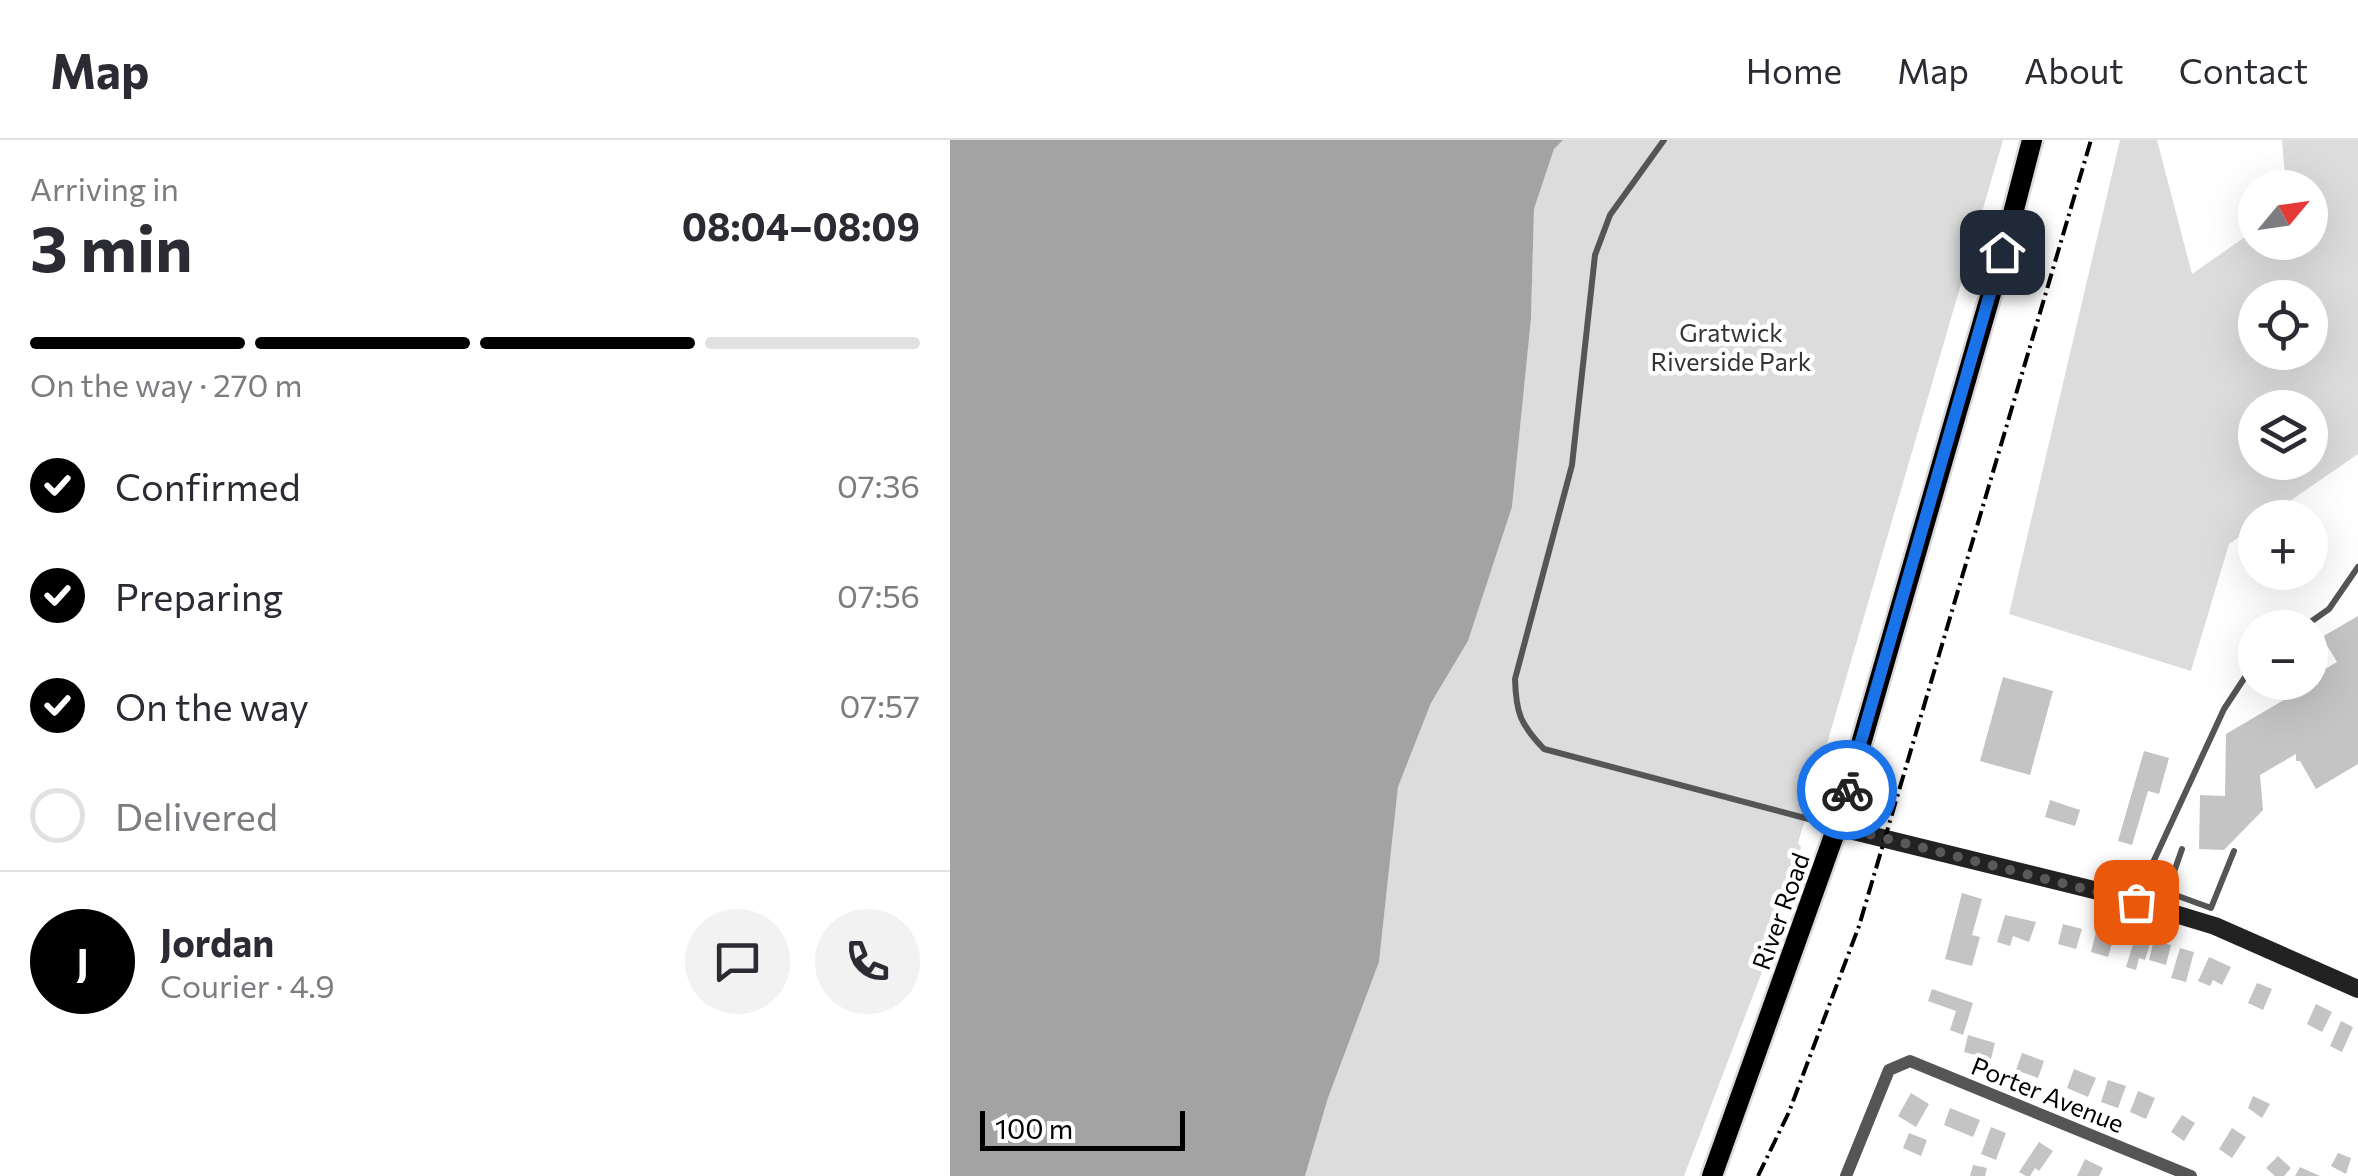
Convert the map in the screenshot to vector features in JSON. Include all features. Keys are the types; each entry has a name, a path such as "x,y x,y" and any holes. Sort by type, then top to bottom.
{"main road":[{"name":"River Road","path":"1712,1176 1837,826 2032,140"},
{"path":"1837,826 2164,901 2208,916 2358,989"}],"street":[{"name":"Porter Avenue","path":"1846,1176 1890,1070 1910,1061 2190,1176"}],"lane":[{"path":"1664,140 1610,215 1595,255 1572,465 1515,680 1516,708 1526,730 1544,749 1837,826"},
{"path":"2328,610 2358,567"},
{"path":"2139,894 2224,708 2238,687"},
{"path":"2164,901 2182,849"},
{"path":"2208,916 2234,852"}],"green space":[{"name":"Gratwick Riverside Park","path":"1563,140 2003,140 1798,843 1801,847 1762,972 1684,1176 1305,1176 1328,1098 1379,962 1398,787 1431,703 1468,641 1512,507 1531,319 1534,209 1554,149"},
{"path":"2120,140 2157,140 2192,274 2238,242 2238,260 2328,260 2328,170 2285,170 2282,140 2358,140 2358,454 2328,475 2328,390 2238,390 2238,480 2320,480 2292,500 2238,500 2238,538 2229,544 2191,671 2009,614"}],"shaded area":[{"path":"950,140 1563,140 1554,149 1534,209 1531,319 1512,507 1468,641 1431,703 1398,787 1379,962 1328,1098 1305,1176 950,1176"}],"building":[{"path":"2358,616 2358,764 2316,789 2300,761 2296,761 2296,754 2260,775 2263,810 2224,850 2199,849 2200,795 2225,796 2226,734 2284,700 2328,700 2328,667 2337,662 2328,647 2328,634"},
{"path":"2003,677 2053,691 2030,775 1980,761"},
{"path":"2144,751 2169,758 2159,794 2148,791 2132,845 2118,841"},
{"path":"2050,800 2080,810 2075,826 2045,817"},
{"path":"1962,893 1982,899 1972,935 1980,937 1972,966 1945,959"},
{"path":"2005,915 2036,922 2029,942 2013,936 2010,946 1997,942"},
{"path":"2063,924 2082,929 2076,949 2058,944"},
{"path":"2096,932 2114,937 2108,957 2091,952"},
{"path":"2136,935 2151,940 2145,960 2139,958 2136,970 2126,967"},
{"path":"2154,940 2171,945 2166,965 2149,960"},
{"path":"2180,948 2194,952 2186,982 2171,978"},
{"path":"2209,957 2231,967 2222,985 2213,980 2210,986 2198,981"},
{"path":"2257,983 2272,989 2263,1010 2248,1003"},
{"path":"1932,989 1973,1003 1963,1035 1950,1030 1956,1011 1928,1001"},
{"path":"2316,1004 2332,1012 2322,1032 2307,1024"},
{"path":"2341,1021 2353,1027 2342,1052 2330,1046"},
{"path":"1968,1035 1995,1043 1991,1059 1964,1052"},
{"path":"2022,1053 2044,1061 2038,1078 2016,1070"},
{"path":"2074,1069 2096,1078 2088,1097 2067,1088"},
{"path":"2108,1080 2126,1086 2118,1108 2101,1102"},
{"path":"2138,1091 2155,1098 2146,1119 2130,1112"},
{"path":"1911,1093 1929,1104 1916,1127 1898,1116"},
{"path":"2253,1096 2270,1104 2262,1118 2248,1108"},
{"path":"1950,1108 1980,1120 1973,1137 1944,1125"},
{"path":"2182,1115 2195,1123 2184,1141 2171,1132"},
{"path":"1991,1127 2006,1133 1996,1160 1981,1154"},
{"path":"2232,1128 2246,1137 2232,1158 2219,1149"},
{"path":"1909,1133 1927,1140 1921,1156 1903,1148"},
{"path":"2039,1142 2053,1151 2039,1171 2035,1168 2026,1176 2019,1172"},
{"path":"2338,1153 2351,1158 2346,1174 2331,1166"},
{"path":"2278,1156 2291,1168 2284,1176 2275,1176 2266,1168"},
{"path":"2085,1159 2103,1168 2099,1176 2077,1176"},
{"path":"1973,1165 1987,1168 1985,1176 1970,1176"},
{"path":"2300,1167 2320,1176 2295,1176"}],"railway":[{"path":"1758,1176 1789,1112 1859,926 2091,140"}],"way so far":[{"path":"1847,790 1837,826 2136,902"}],"route":[{"path":"1847,790 2002,252"}]}
